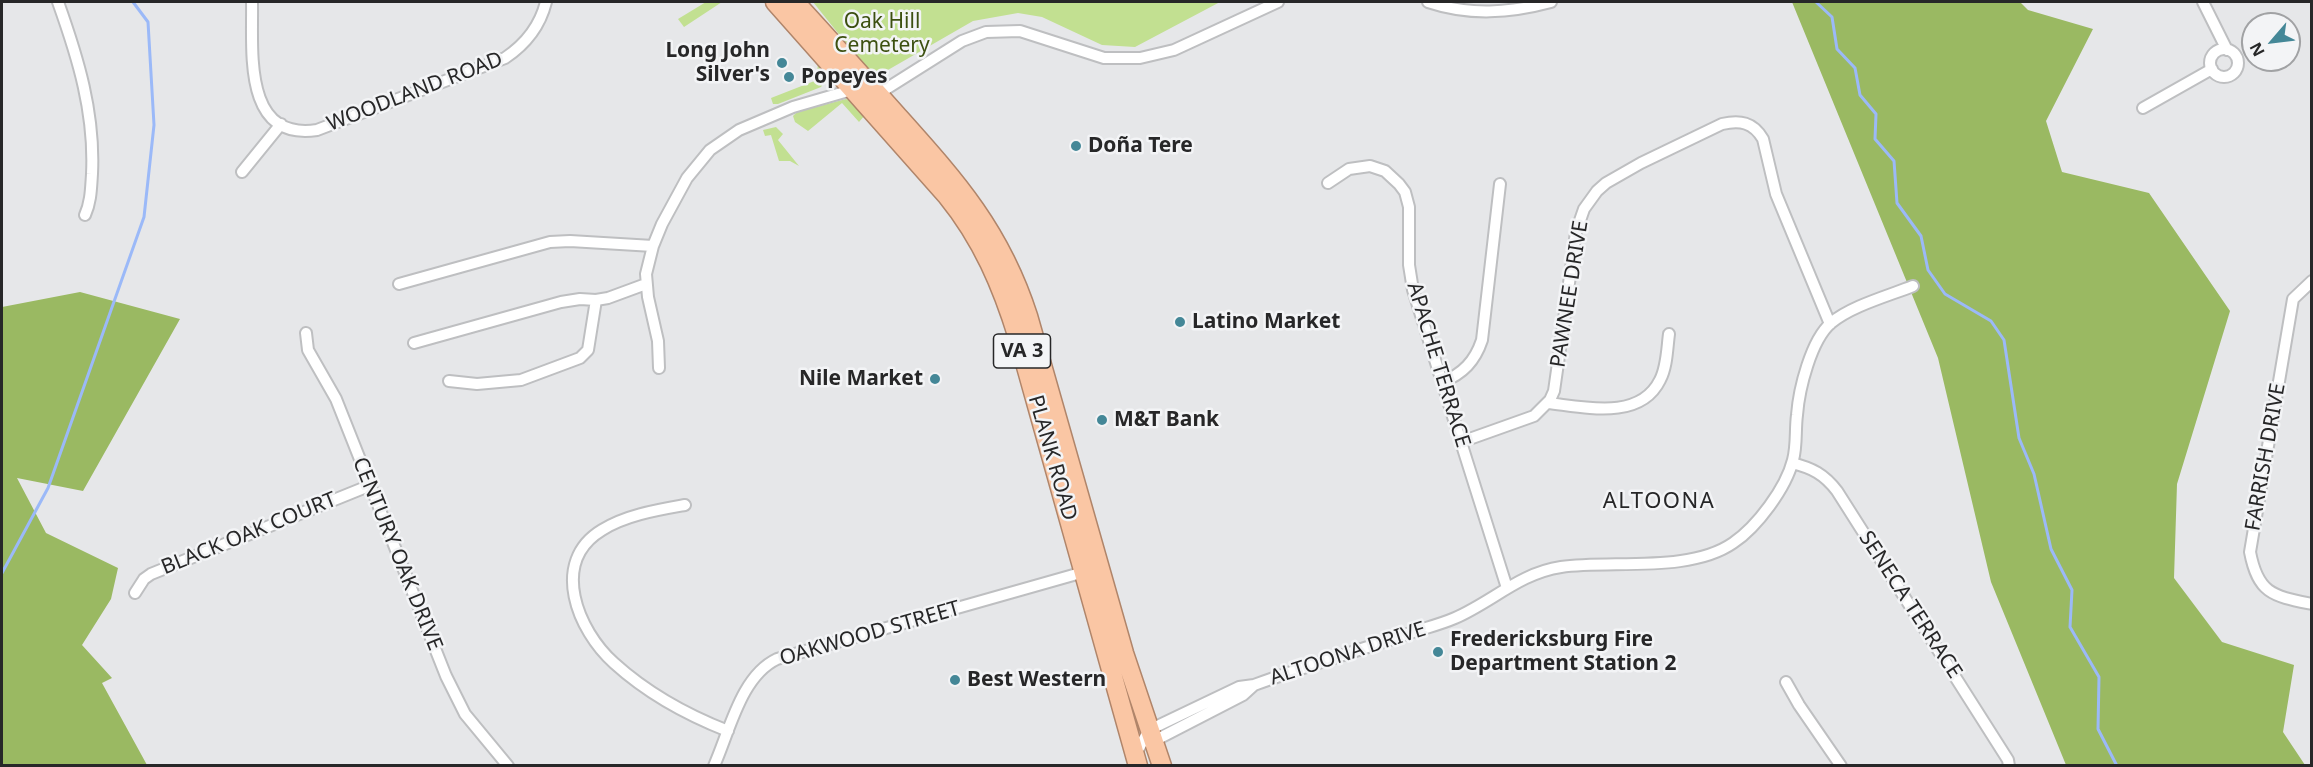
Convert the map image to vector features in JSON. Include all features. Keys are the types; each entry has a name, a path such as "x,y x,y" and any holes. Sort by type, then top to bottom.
{"highway":[{"name":"VA 3","path":"775,2 852,89"},
{"name":"VA 3","path":"795,2 878,94"},
{"name":"PLANK ROAD","path":"852,89 947,196 967,222 988,259 1009,309 1053,460 1135,762"},
{"name":"PLANK ROAD","path":"878,94 960,187 1002,250 1019,289 1124,654 1162,765"},
{"path":"1053,460 1067,483 1076,485"},
{"path":"1068,514 1077,516 1089,531"}],"street":[{"path":"58,2 76,54 90,113 93,159 91,190 85,215"},
{"path":"242,172 281,124 266,113 258,95 252,2"},
{"name":"WOODLAND ROAD","path":"281,124 299,131 317,130 498,61 516,51 526,42 541,18 546,2"},
{"path":"659,368 658,341 646,284 647,267 653,246 687,178 702,158 739,130 793,106 852,89 878,94 962,41 986,32 1020,31 1104,58 1140,58 1174,50 1278,2"},
{"path":"1428,2 1447,8 1488,12 1508,11 1551,2"},
{"path":"2203,2 2228,50 2234,54 2237,61 2234,73 2222,77 2212,69 2211,60 2215,53 2228,50"},
{"path":"2143,108 2212,69"},
{"name":"PAWNEE DRIVE","path":"1548,403 1554,391 1576,232 1589,201 1606,183 1641,163 1722,124 1736,120 1748,123 1760,133 1763,139 1776,194 1830,324"},
{"name":"APACHE TERRACE","path":"1328,183 1349,169 1370,166 1385,171 1405,192 1409,207 1407,236 1410,276 1507,588"},
{"path":"1442,382 1468,367 1479,350 1482,340 1500,184"},
{"path":"399,284 550,243 570,240 653,246"},
{"name":"FARRISH DRIVE","path":"2312,280 2293,299 2250,552 2254,570 2263,587 2281,598 2312,604"},
{"path":"414,343 561,302 608,298 646,284"},
{"name":"ALTOONA DRIVE","path":"1151,736 1239,687 1254,685 1444,622 1478,607 1533,574 1548,569 1690,560 1723,550 1743,535 1763,514 1776,496 1792,463 1796,445 1799,397 1817,340 1830,324 1867,304 1913,286"},
{"path":"449,381 477,384 521,380 580,358 588,350 596,300"},
{"name":"CENTURY OAK DRIVE","path":"306,333 308,350 336,399 451,687 465,714 508,765"},
{"path":"1461,442 1527,420 1548,403 1608,409 1641,401 1655,389 1660,380 1669,334"},
{"name":"SENECA TERRACE","path":"1792,463 1811,468 1821,474 1837,491 2008,759 2009,765"},
{"name":"BLACK OAK COURT","path":"135,593 144,579 151,574 371,484"},
{"path":"685,505 654,510 613,524 591,538 582,548 572,574 573,594 588,630 599,648 614,663 674,706 728,731"},
{"name":"OAKWOOD STREET","path":"714,765 752,679 767,664 777,659 1084,572"},
{"path":"1786,682 1799,705 1841,765"},
{"path":"1135,762 1151,736"}],"green space":[{"path":"706,2 722,2 684,27 678,19"},
{"name":"Oak Hill Cemetery","path":"813,2 1220,2 1135,47 1102,45 1042,17 1018,13 973,21 874,78"},
{"path":"1792,2 2020,2 2028,10 2093,29 2046,121 2062,172 2149,193 2230,311 2177,484 2174,578 2222,642 2294,665 2283,732 2305,765 2066,765 1991,582 1938,358"},
{"path":"818,59 825,69 827,79 821,87 773,104 771,98 817,80"},
{"path":"846,99 852,101 865,115 859,122 842,103 808,131 795,122 793,116 797,112"},
{"path":"776,127 783,134 778,140 799,166 790,161 779,161 771,135 765,136 763,130"},
{"path":"80,292 180,319 83,491 17,478 46,533 118,568 111,599 82,645 112,678 102,683 147,765 2,765 2,307"}],"waterway":[{"path":"2,573 48,488 144,217 154,125 148,22 133,2"},
{"path":"1816,2 1832,17 1837,49 1855,68 1860,95 1876,114 1875,139 1894,161 1897,203 1921,236 1928,270 1945,294 1991,321 2004,340 2019,438 2034,474 2051,549 2072,590 2070,627 2099,677 2098,729 2117,766"}],"place":[{"name":"Long John Silver's","path":"782,63"},
{"name":"Popeyes","path":"789,77"},
{"name":"Doña Tere","path":"1076,146"},
{"name":"Latino Market","path":"1180,322"},
{"name":"Nile Market","path":"935,379"},
{"name":"M&T Bank","path":"1102,420"},
{"name":"Fredericksburg Fire Department Station 2","path":"1438,652"},
{"name":"Best Western","path":"955,680"}],"district":[{"name":"ALTOONA","path":"1659,502"}]}
